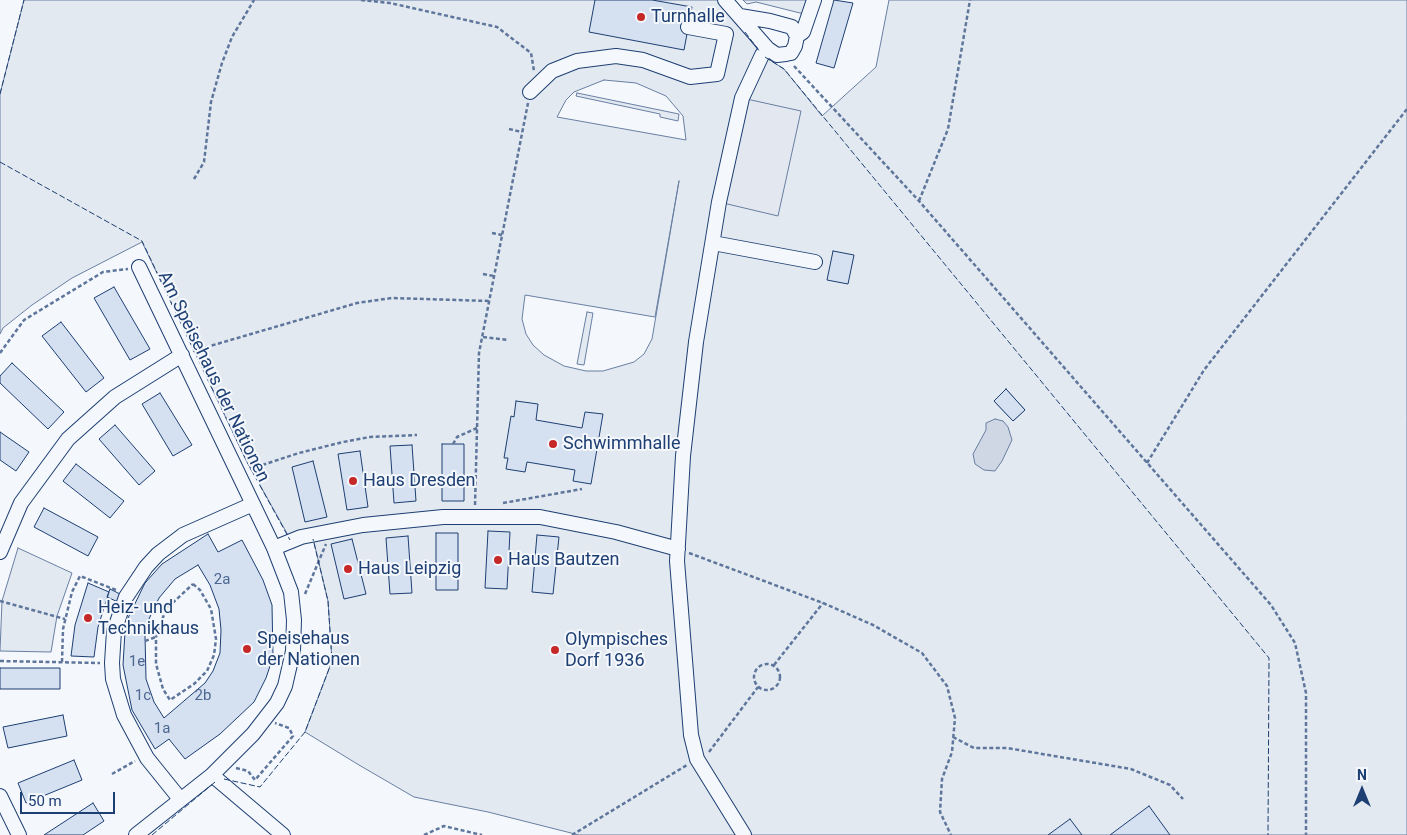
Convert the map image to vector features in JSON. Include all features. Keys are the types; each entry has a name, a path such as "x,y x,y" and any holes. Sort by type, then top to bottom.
{"street":[{"path":"725,0 768,49 777,55 791,53 795,46 796,36 792,27 783,23 740,16"},
{"path":"796,36 803,32 814,0"},
{"path":"530,92 552,71 577,60 616,56 643,60 690,76 717,74 726,34 688,27"},
{"path":"744,835 697,759 691,735 677,562 682,456 696,342 719,202 742,98 762,55 768,49"},
{"path":"712,243 815,262"},
{"name":"Am Speisehaus der Nationen","path":"136,835 212,775 253,734 265,719 285,686 293,650 294,620 291,592 274,548 139,267"},
{"path":"0,552 21,503 68,439 115,397 182,355"},
{"name":"Am Speisehaus der Nationen","path":"180,799 146,755 124,715 112,671 114,630 128,595 141,574 158,554 183,535 253,504"},
{"path":"274,548 301,537 363,525 443,517 540,517 616,532 678,549"},
{"path":"212,775 283,835"},
{"path":"0,796 19,835"}],"path":[{"path":"194,180 204,162 211,102 222,63 232,37 254,0"},
{"path":"361,0 390,4 497,27 531,53 534,71 479,353 475,508 484,506"},
{"path":"919,201 948,128 970,0"},
{"path":"786,54 791,63 919,201 1271,605 1295,643 1306,693 1306,835"},
{"path":"1147,463 1204,370 1407,109"},
{"path":"509,129 522,132"},
{"path":"492,232 502,235"},
{"path":"0,353 24,320 32,315 103,272 139,267"},
{"path":"483,274 494,276"},
{"path":"182,355 245,334 357,303 392,298 489,301"},
{"path":"483,337 508,340"},
{"path":"453,444 457,437 477,428"},
{"path":"239,474 300,453 343,442 370,437 417,434"},
{"path":"494,504 582,489"},
{"path":"294,620 332,531"},
{"path":"678,549 824,603 873,625 922,653 947,686 955,718 952,752 942,779 940,812 951,835"},
{"path":"62,662 65,619 72,592 80,576 128,595"},
{"path":"145,642 156,637 166,609 193,584 200,590 211,609 215,623 214,655 207,671 194,684 170,700 163,689 156,664 156,637"},
{"path":"0,601 65,619"},
{"path":"774,665 824,603"},
{"path":"146,630 156,637"},
{"path":"0,661 89,663"},
{"path":"761,665 774,665 779,670 781,678 778,685 772,690 758,687 753,675 756,669 761,665"},
{"path":"572,835 710,751 758,687"},
{"path":"223,764 248,771 255,780 292,736 289,728 265,719"},
{"path":"953,737 974,748 1007,748 1131,769 1170,785 1183,799"},
{"path":"112,774 146,755"},
{"path":"424,835 444,826 482,835"}],"shaded area":[{"path":"24,0 717,0 762,55 784,69 822,116 876,67 889,0 1407,0 1407,835 579,835 488,812 414,797 305,732 332,661 328,601 313,538 293,544 247,462 142,242 72,278 32,305 3,328 0,334 0,94","holes":["604,80 636,83 666,96 683,116 686,140 557,117 566,100 574,92","679,181 652,339 644,354 634,362 603,371 586,371 564,366 544,355 533,345 526,334 522,319 525,295 655,317","1006,389 1025,410 1013,421 994,401"]},
{"path":"743,0 807,0 804,14 756,2 747,4"},
{"path":"577,93 679,114 678,121 660,117 660,114 576,96"},
{"path":"742,98 801,111 778,216 719,202"},
{"path":"587,312 593,313 584,365 577,364"},
{"path":"995,419 1003,421 1008,427 1012,440 995,471 984,470 975,464 973,454 986,430 986,423"},
{"path":"18,548 72,573 57,616 51,652 0,651 2,601"}],"building":[{"name":"Turnhalle","path":"595,0 652,0 692,7 684,50 589,32"},
{"path":"834,0 853,3 834,68 816,63"},
{"path":"833,251 854,255 848,284 827,280"},
{"path":"114,287 150,349 130,360 94,298"},
{"path":"61,322 104,378 86,392 42,336"},
{"path":"12,363 64,412 48,429 0,383 0,376"},
{"path":"1006,389 1025,410 1013,421 994,401"},
{"path":"160,393 192,445 173,456 142,404"},
{"name":"Schwimmhalle","path":"516,401 538,404 536,420 582,428 585,412 603,414 591,484 573,481 575,470 527,462 525,472 506,469 508,458 504,458 511,416 514,417"},
{"path":"115,425 155,471 139,485 99,439"},
{"path":"0,432 29,452 16,471 0,460"},
{"path":"442,444 464,444 464,501 442,501"},
{"path":"412,445 416,501 394,503 390,446"},
{"name":"Haus Dresden","path":"360,451 368,507 347,510 338,454"},
{"path":"313,461 327,517 305,522 292,467"},
{"path":"76,464 124,501 110,518 63,481"},
{"path":"44,508 98,537 88,556 34,527"},
{"name":"Haus Bautzen","path":"488,531 510,532 507,589 485,588"},
{"path":"436,533 458,533 458,590 436,590"},
{"name":"Speisehaus der Nationen","path":"208,534 218,552 242,540 263,580 272,605 273,657 266,678 254,702 220,734 185,759 169,739 155,749 132,710 123,665 125,632 128,618 145,583 162,564","holes":["198,565 210,585 219,609 221,630 220,653 213,671 205,683 164,718 154,702 146,679 145,635 149,619 159,598 175,579"]},
{"path":"537,535 559,537 553,594 532,592"},
{"path":"408,536 412,593 390,594 386,538"},
{"name":"Haus Leipzig","path":"352,539 366,594 344,599 331,544"},
{"name":"Heiz- und Technikhaus","path":"88,583 109,592 98,627 94,657 71,656 75,625"},
{"path":"110,589 122,595 118,602 107,597"},
{"path":"0,668 60,668 60,689 0,689"},
{"path":"63,715 67,736 8,748 3,727"},
{"path":"74,760 82,780 26,803 18,783"},
{"path":"93,803 104,821 83,835 44,835"},
{"path":"1149,806 1170,835 1110,835"},
{"path":"1070,819 1082,835 1048,835"}],"fence":[{"path":"0,94 24,0"},
{"path":"745,32 760,52"},
{"path":"765,57 784,69 1269,658 1268,835"},
{"path":"0,162 142,241 247,462 290,540"},
{"path":"224,779 260,787 305,732 332,661 328,601 313,539"},
{"path":"152,835 215,782"}],"place":[{"name":"Turnhalle","path":"641,17"},
{"name":"Schwimmhalle","path":"553,444"},
{"name":"Haus Dresden","path":"353,481"},
{"name":"Haus Bautzen","path":"498,560"},
{"name":"Haus Leipzig","path":"348,569"},
{"name":"Heiz- und Technikhaus","path":"88,618"},
{"name":"Speisehaus der Nationen","path":"247,649"},
{"name":"Olympisches Dorf 1936","path":"555,650"}]}
